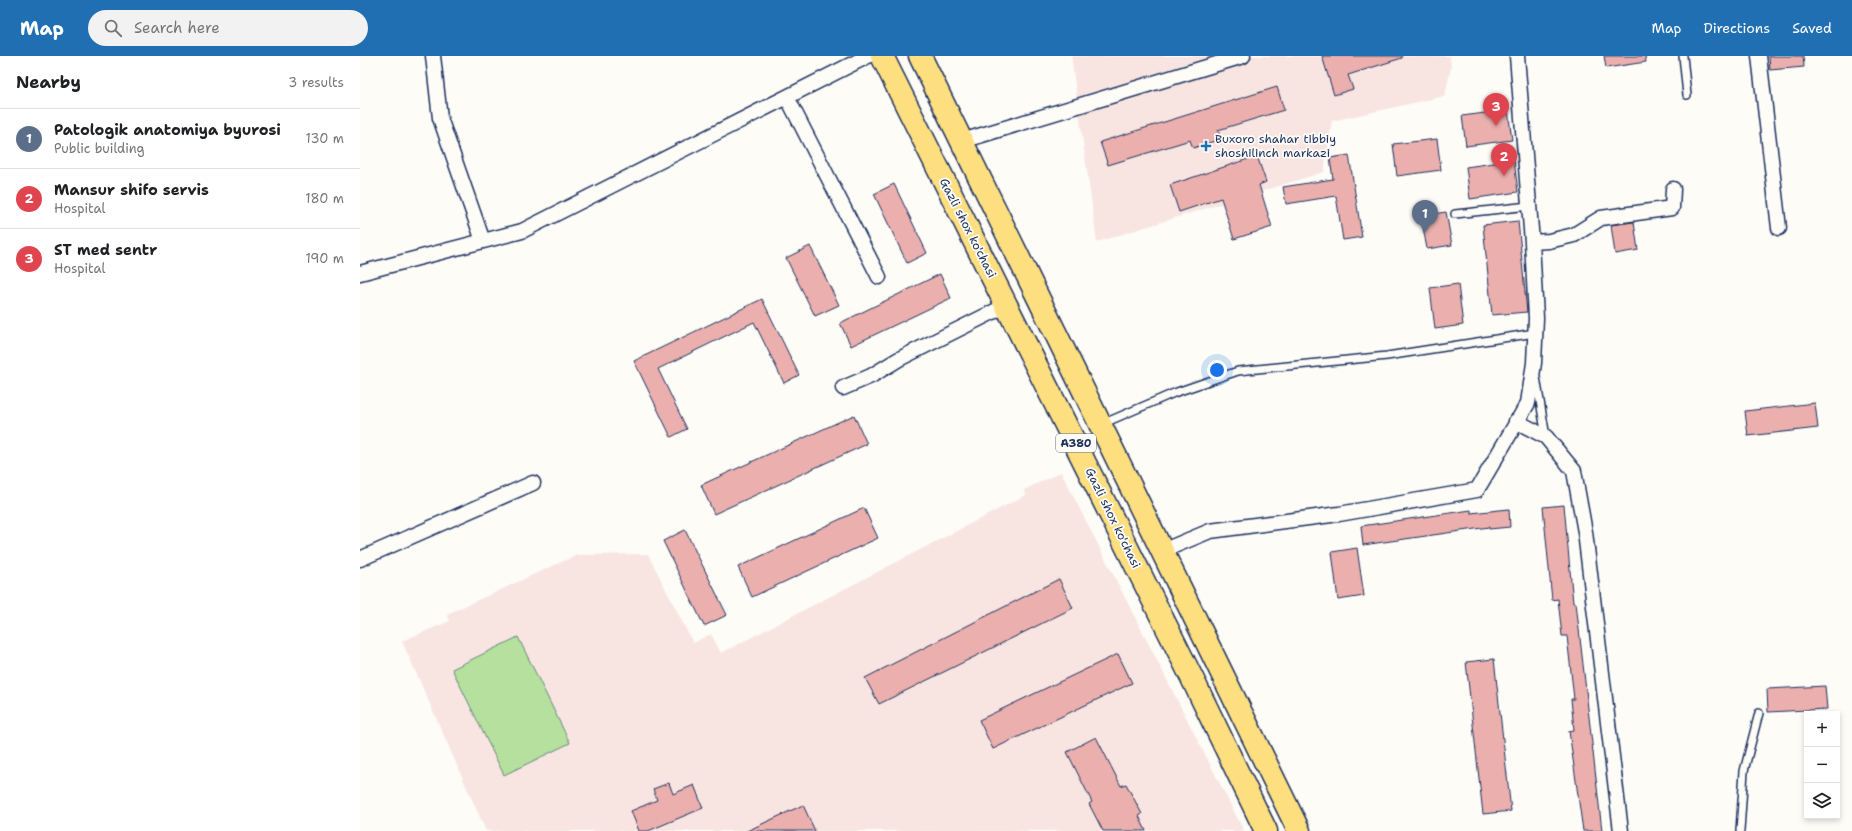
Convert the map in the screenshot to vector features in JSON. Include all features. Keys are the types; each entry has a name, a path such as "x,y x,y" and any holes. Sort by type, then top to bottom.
{"highway":[{"name":"Gazli shox ko'chasi","path":"882,56 1192,678 1266,831"},
{"name":"A380","path":"920,56 1299,831"}],"street":[{"path":"433,56 440,118 484,241"},
{"path":"360,273 522,232 868,56"},
{"path":"962,141 1243,56"},
{"path":"1162,551 1210,531 1339,514 1477,490 1516,421 1528,403 1534,363 1535,333 1532,242 1517,56"},
{"path":"1759,56 1779,228"},
{"path":"787,97 879,277"},
{"path":"1532,242 1549,241 1574,235 1601,218 1672,208 1674,189"},
{"path":"843,388 871,376 899,359 1007,305"},
{"path":"1516,421 1546,437 1574,471 1585,532 1621,831"},
{"path":"360,558 533,482"}],"lane":[{"path":"1682,56 1686,94"},
{"path":"1455,214 1529,206"},
{"path":"1100,425 1174,394 1238,371 1387,356 1535,333"},
{"path":"1534,363 1546,437"},
{"path":"1740,831 1744,771 1760,713"}],"shaded area":[{"name":"Buxoro shahar tibbiy shoshilinch markazi","path":"1071,56 1450,56 1451,67 1445,96 1332,121 1324,172 1097,242"},
{"path":"1061,472 1244,831 486,831 402,641 450,621 447,614 577,555 648,554 693,643 711,634 721,653 1026,495 1024,490"}],"green space":[{"path":"518,637 570,743 504,775 452,669"}],"building":[{"path":"1322,56 1402,56 1402,58 1348,75 1353,89 1334,95"},
{"path":"1604,56 1645,56 1646,62 1606,68"},
{"path":"1769,56 1803,56 1804,67 1770,70"},
{"path":"1277,87 1284,110 1218,130 1221,139 1193,148 1190,140 1108,165 1100,142"},
{"path":"1508,110 1512,140 1466,146 1462,116"},
{"path":"1437,139 1441,170 1397,176 1393,144"},
{"path":"1349,155 1362,237 1343,240 1336,196 1286,204 1283,187 1333,179 1330,158"},
{"path":"1257,156 1266,182 1259,185 1272,227 1234,239 1221,198 1179,212 1170,185"},
{"path":"1514,160 1518,192 1470,199 1466,167"},
{"path":"894,184 927,253 907,263 874,194"},
{"path":"1446,212 1452,245 1427,249 1421,216"},
{"path":"1518,221 1527,312 1492,315 1483,225"},
{"path":"1634,222 1638,250 1615,254 1611,225"},
{"path":"810,246 839,305 815,316 786,258"},
{"path":"940,274 951,298 851,346 840,323"},
{"path":"1458,284 1463,325 1435,329 1430,288"},
{"path":"762,299 799,375 784,383 754,322 658,369 687,429 671,437 634,361"},
{"path":"1815,403 1818,428 1748,436 1745,411"},
{"path":"854,415 867,444 714,514 701,485"},
{"path":"1564,505 1573,603 1576,603 1602,831 1583,831 1569,731 1574,730 1571,699 1574,699 1567,636 1562,636 1558,599 1552,600 1543,507"},
{"path":"864,508 878,538 752,597 738,567"},
{"path":"1509,509 1510,527 1489,529 1489,527 1363,545 1361,526 1471,510 1471,513"},
{"path":"685,530 727,615 704,626 663,541"},
{"path":"1357,548 1364,596 1338,600 1332,552"},
{"path":"1059,579 1073,608 879,704 865,678"},
{"path":"1118,654 1132,683 993,749 979,720"},
{"path":"1494,659 1511,811 1483,814 1466,662"},
{"path":"1825,686 1827,709 1768,712 1767,689"},
{"path":"1096,737 1121,786 1126,784 1142,814 1139,816 1146,831 1103,831 1089,804 1092,802 1067,752"},
{"path":"669,783 673,794 694,785 703,808 648,831 639,831 631,811 657,800 653,789"},
{"path":"803,805 815,831 747,831"}],"place":[{"name":"ST med sentr","path":"1496,126"},
{"name":"Buxoro shahar tibbiy shoshilinch markazi","path":"1206,146"},
{"name":"Mansur shifo servis","path":"1504,176"},
{"name":"Patologik anatomiya byurosi","path":"1425,233"}]}
